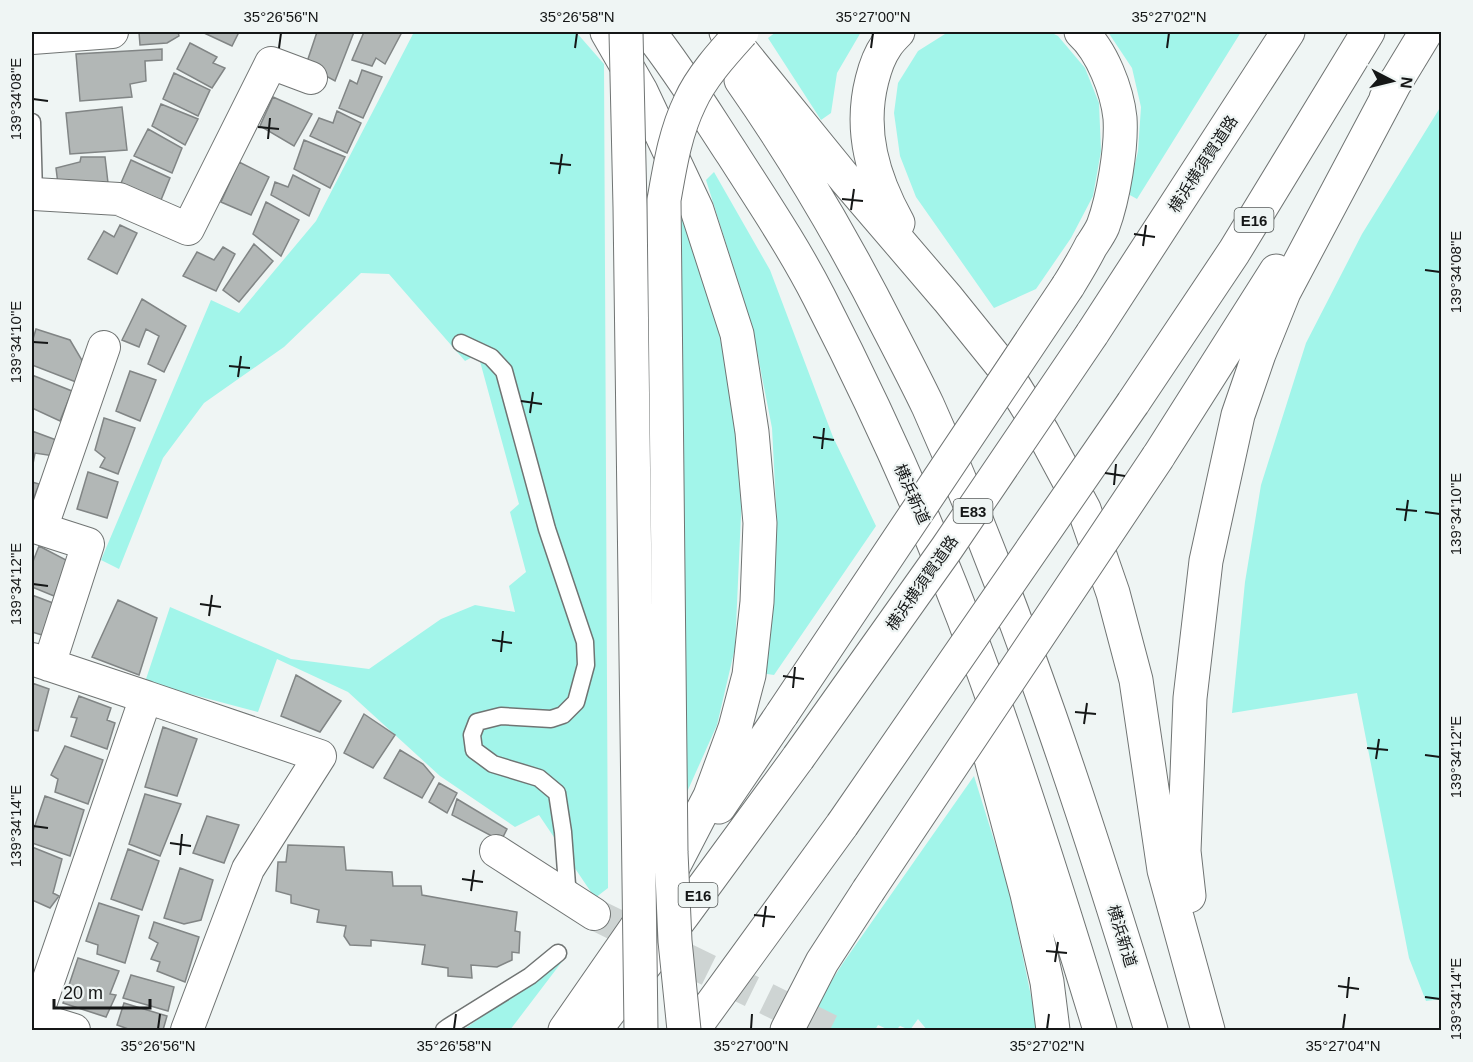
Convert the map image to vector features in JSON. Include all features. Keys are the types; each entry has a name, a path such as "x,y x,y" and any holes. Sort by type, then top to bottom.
{"highway":[{"path":"607,32 641,91 697,210 737,334 752,432 759,523 757,602 749,675 738,717 710,796 659,894"},
{"path":"626,32 641,1030"},
{"name":"横浜新道","path":"649,32 718,132 778,226 818,296 882,426 929,532 973,645 1020,777 1100,1030"},
{"name":"横浜新道","path":"708,32 821,202 871,293 927,404 967,498 1024,645 1076,790 1151,1030"},
{"path":"726,32 1002,366 1043,433 1084,509 1113,593 1136,680 1164,870 1205,1022"},
{"path":"684,1030 675,941 670,852 664,200 674,143 690,100 715,62 742,32"},
{"path":"898,32 886,46 874,69 868,93 866,120 872,165 880,187 906,237 948,299"},
{"path":"565,1030 782,714 1068,286 1102,227 1113,188 1119,150 1120,117 1113,88 1102,60 1082,32"},
{"name":"横浜横須賀道路","path":"595,1030 798,758 947,548 1092,334 1288,32"},
{"name":"E16","path":"693,1030 842,825 1133,403 1234,252 1368,32"},
{"path":"1234,252 1388,32"},
{"path":"787,1030 822,962 1158,457 1426,32"},
{"path":"1205,1022 1184,851 1190,698 1206,561 1238,415 1258,354 1284,292 1396,81"},
{"path":"818,296 868,433 969,682 1028,894 1047,982 1053,1030"}],"street":[{"path":"32,38 112,32"},
{"path":"33,194 120,199 188,229 271,63 311,78"},
{"path":"104,348 36,527 88,544 40,662 320,756 248,869 187,1030"},
{"path":"74,1030 33,1021 146,697"},
{"path":"496,851 531,885 581,906"}],"lane":[{"path":"32,122 33,194"},
{"path":"461,343 491,357 504,371 547,529 585,642 586,665 576,702 563,715 552,719 501,716 477,722 472,735 474,750 493,764 539,778 557,793 563,832 581,906"},
{"path":"444,1030 530,976 558,953"},
{"path":"1047,982 1059,1030"}],"shaded area":[{"path":"414,32 576,32 604,64 608,888 595,898 539,815 515,827 440,776 348,692 277,659 258,712 145,682 170,607 291,659 369,669 441,619 475,605 515,612 509,586 526,572 510,512 519,504 478,354 465,361 389,274 361,273 284,347 204,403 163,458 119,569 101,560 211,300 239,313 316,221"},
{"path":"776,32 861,32 837,73 831,113 821,120 768,38"},
{"path":"954,32 1050,32 1058,36 1085,68 1099,103 1101,151 1093,196 1071,238 1036,289 994,308 916,197 900,156 894,113 898,83 918,51 945,34"},
{"path":"1108,32 1241,32 1137,199 1128,194 1138,151 1141,107 1132,68"},
{"path":"1441,106 1442,999 1426,1001 1409,958 1357,693 1232,713 1245,582 1261,485 1306,343 1362,234"},
{"path":"714,172 770,270 833,437 876,526 774,675 761,673 777,524 772,428 752,326 706,180"},
{"path":"675,201 696,253 715,314 731,390 743,471 735,648 717,725 679,810"},
{"path":"974,776 1008,885 1038,1030 927,1030 918,1019 910,1030 900,1026 896,1030 889,1030 878,1025 875,1030 805,1030 820,999 843,963"},
{"path":"564,959 510,1030 463,1030"}],"building":[{"path":"139,32 178,32 179,36 167,43 140,45"},
{"path":"202,32 239,32 232,46"},
{"path":"317,32 354,32 335,81 306,65"},
{"path":"364,32 402,32 385,64 376,58 372,66 352,60"},
{"path":"190,43 217,57 213,63 225,68 212,88 177,69"},
{"path":"162,49 162,60 145,61 146,81 130,84 132,97 80,101 76,54"},
{"path":"362,70 382,77 363,118 339,108 350,80 357,84"},
{"path":"174,73 210,90 198,116 163,99"},
{"path":"273,97 312,114 294,146 260,126"},
{"path":"161,104 198,119 185,145 152,126"},
{"path":"122,107 127,150 70,154 66,113"},
{"path":"337,111 361,123 347,153 310,136 319,118 333,123"},
{"path":"148,129 182,148 172,173 134,156"},
{"path":"304,140 345,157 330,188 294,169"},
{"path":"81,157 105,157 108,183 58,184 56,168 80,162"},
{"path":"131,160 170,178 161,200 121,183"},
{"path":"239,162 269,177 251,215 221,202"},
{"path":"293,175 320,189 309,216 271,195 275,182 288,187"},
{"path":"266,202 299,220 281,256 253,234"},
{"path":"120,225 137,233 117,274 88,259 104,231 114,237"},
{"path":"254,244 273,261 239,302 223,290"},
{"path":"223,247 235,254 216,291 183,276 197,252 214,260"},
{"path":"142,299 186,326 164,372 148,364 159,336 146,329 139,347 122,340"},
{"path":"36,329 70,340 83,362 76,382 32,365 32,342"},
{"path":"130,371 156,380 140,421 116,411"},
{"path":"32,375 72,391 60,421 32,408"},
{"path":"104,418 135,428 118,474 100,467 105,458 95,450"},
{"path":"32,431 59,441 54,456 35,453 32,463"},
{"path":"88,472 118,482 107,518 77,509"},
{"path":"32,482 39,484 32,503"},
{"path":"39,546 68,561 54,596 32,587 32,564"},
{"path":"32,595 53,603 42,635 32,632"},
{"path":"118,600 157,618 139,675 92,657"},
{"path":"296,675 341,701 320,732 281,716"},
{"path":"32,683 49,689 38,731 32,730"},
{"path":"79,696 111,708 107,720 115,723 107,749 71,736 77,718 71,717"},
{"path":"364,714 395,735 373,768 344,753"},
{"path":"163,727 197,739 177,796 145,787"},
{"path":"65,746 103,760 88,804 55,792 58,779 51,775"},
{"path":"400,750 423,764 434,777 422,798 384,778"},
{"path":"439,783 457,793 447,813 429,802"},
{"path":"145,794 181,804 160,856 129,844"},
{"path":"45,796 84,810 70,856 32,843 32,834"},
{"path":"457,799 507,829 501,841 452,815"},
{"path":"207,816 239,825 224,863 193,853"},
{"path":"288,845 344,847 346,870 392,872 393,886 421,886 422,895 517,912 515,931 520,932 519,953 512,952 512,960 497,967 471,965 472,978 448,976 448,968 422,964 425,945 371,940 371,946 350,945 344,936 346,926 317,922 319,910 291,903 291,895 276,891 278,862 286,862"},
{"path":"32,847 62,859 53,893 59,896 50,908 32,900"},
{"path":"128,849 159,861 142,910 111,899"},
{"path":"180,868 213,880 201,920 184,924 164,918"},
{"path":"99,903 139,916 125,963 97,954 98,945 86,941"},
{"path":"154,922 199,937 185,982 157,971 160,962 151,959 158,943 149,938"},
{"path":"78,958 119,971 110,994 116,995 106,1017 63,1003"},
{"path":"131,975 174,987 168,1011 123,998"},
{"path":"124,1003 167,1016 163,1030 131,1030 117,1025"}],"tunnel":[{"path":"594,914 830,1030"}]}
